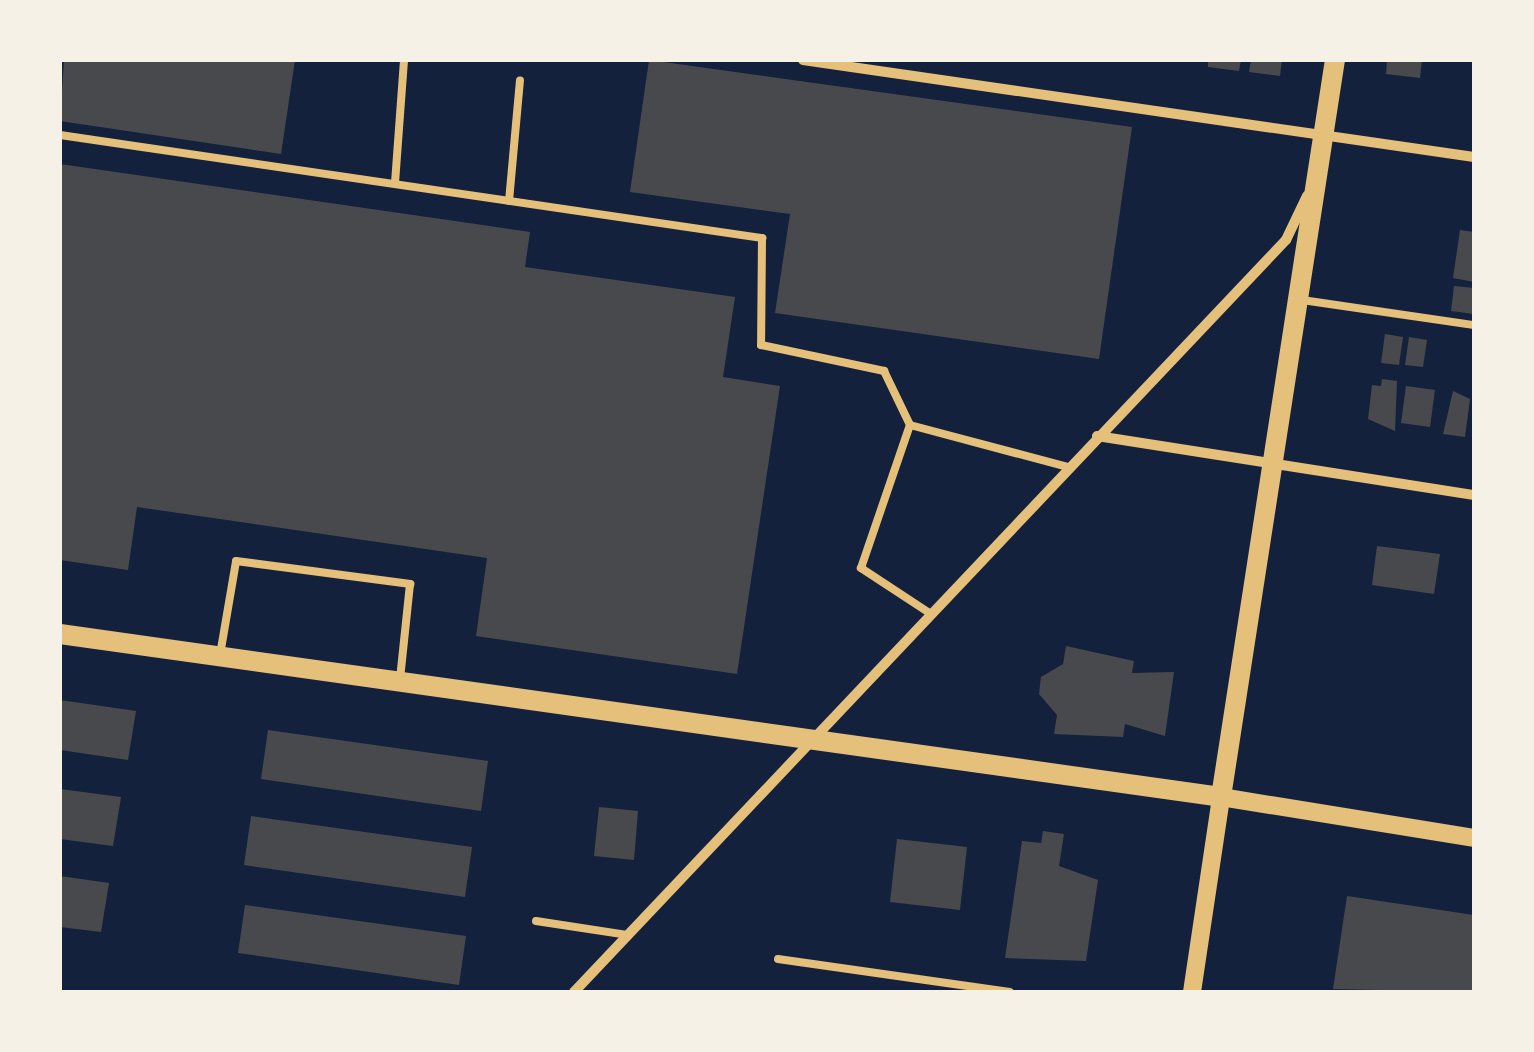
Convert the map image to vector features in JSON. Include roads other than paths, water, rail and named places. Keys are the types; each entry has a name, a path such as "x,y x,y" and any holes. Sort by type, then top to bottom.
{"main road":[{"path":"60,634 810,743 1221,797 1335,60"}],"street":[{"path":"803,60 1474,158"},
{"path":"574,992 1286,240 1316,177"},
{"path":"1097,436 1474,495"},
{"path":"1192,992 1221,797 1474,838"}],"lane":[{"path":"395,183 404,60"},
{"path":"510,201 520,81"},
{"path":"60,136 762,238 761,345 884,372 910,425 861,568 931,614"},
{"path":"1298,299 1474,325"},
{"path":"910,425 1068,468"},
{"path":"220,657 236,561 410,584 400,684"},
{"path":"536,921 627,935"},
{"path":"778,960 1010,992"}]}
